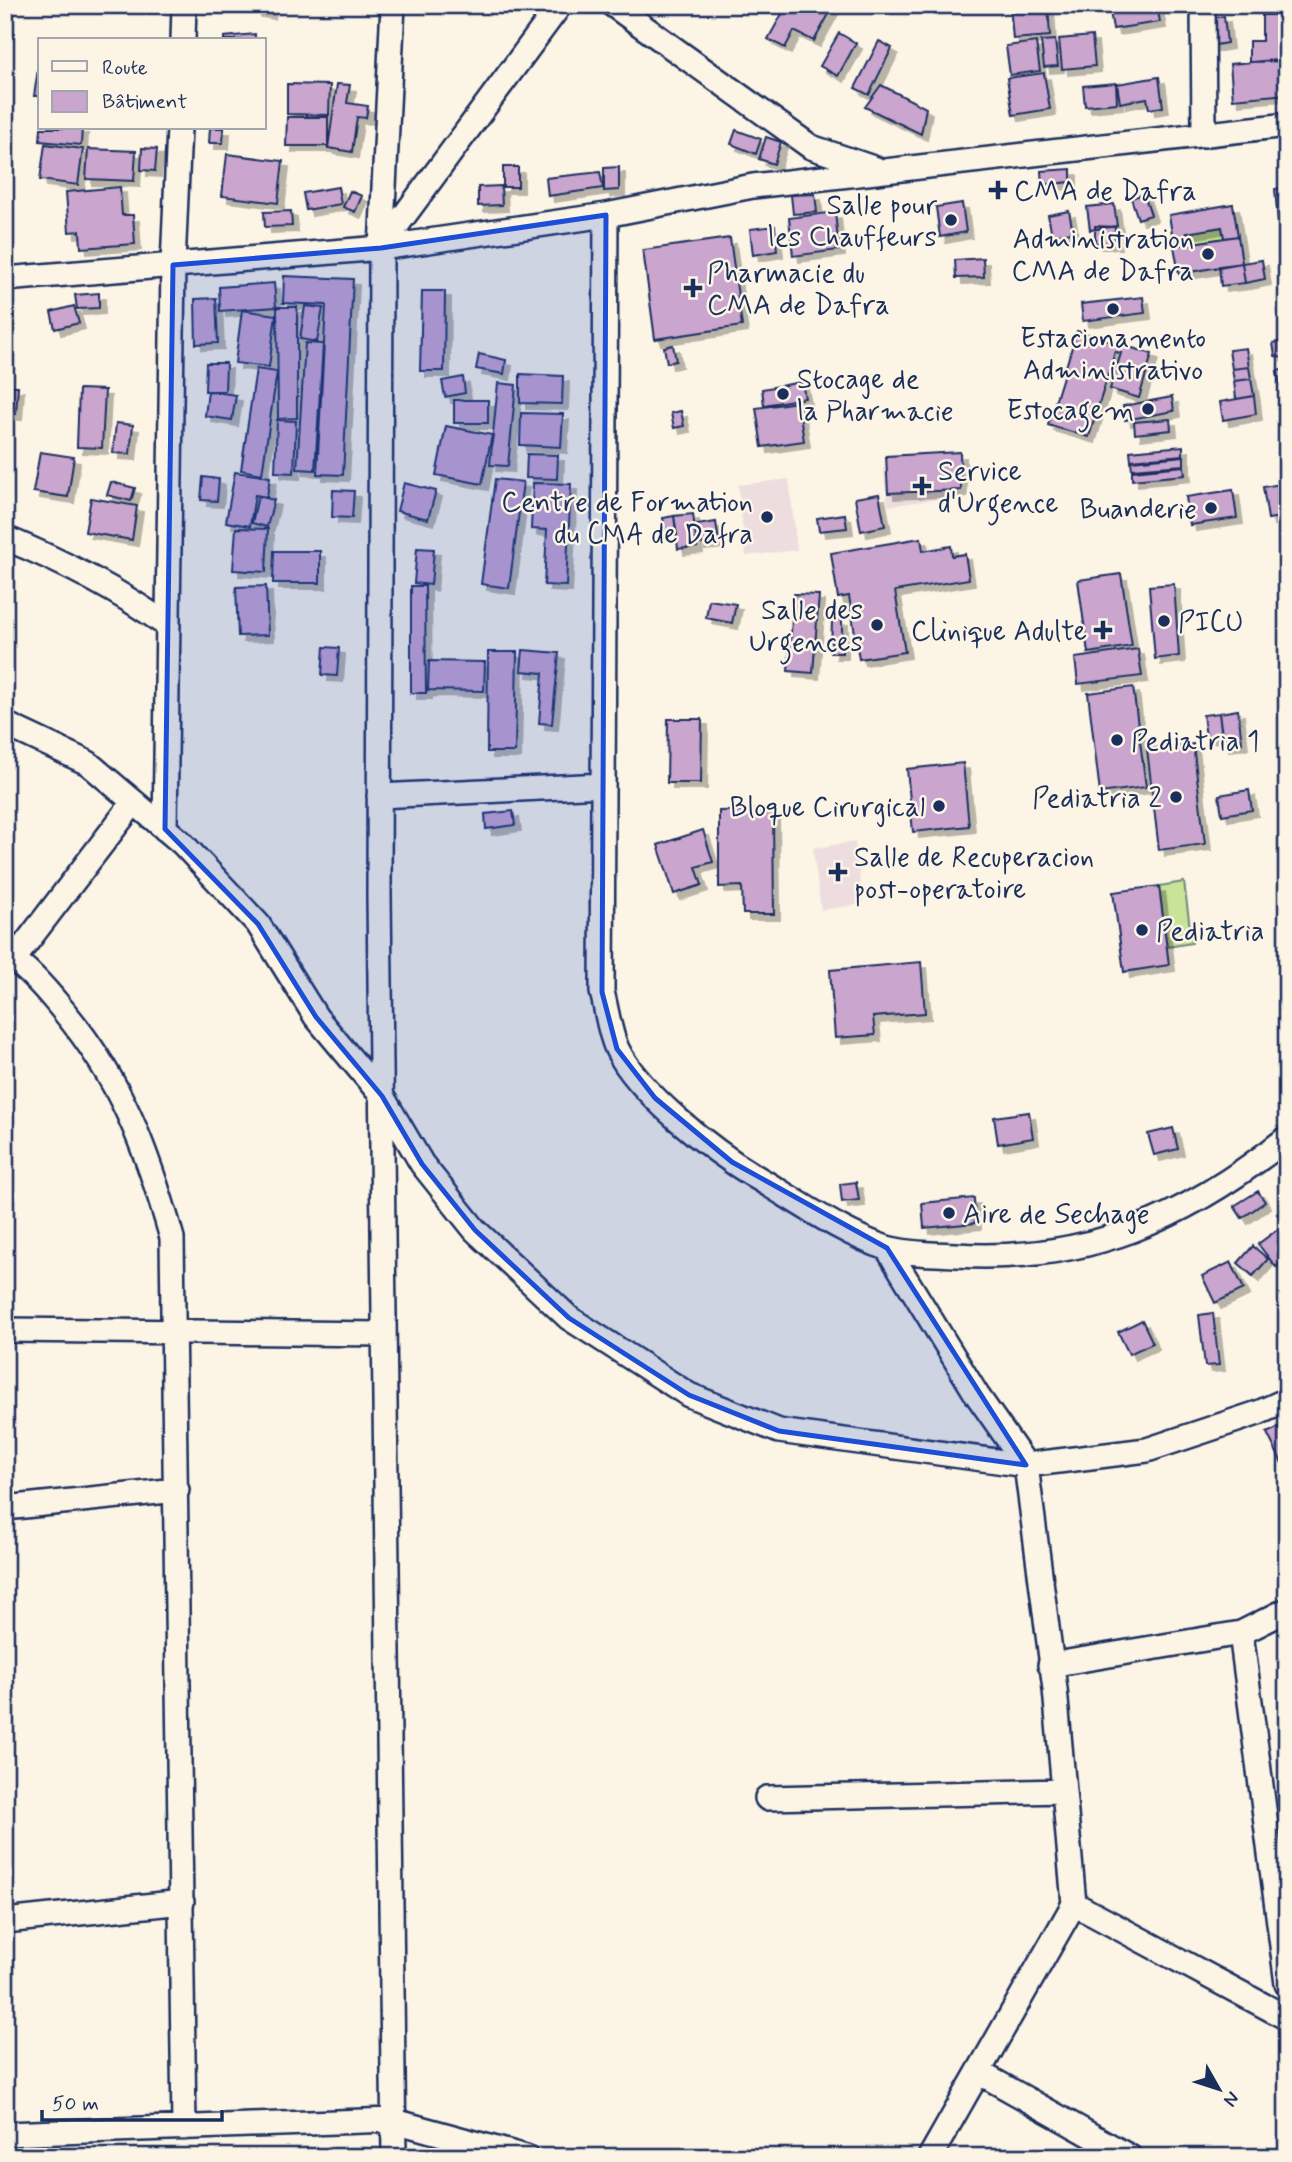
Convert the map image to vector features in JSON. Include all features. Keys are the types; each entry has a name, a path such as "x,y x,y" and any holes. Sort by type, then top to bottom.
{"street":[{"path":"183,38 184,5"},
{"path":"393,5 381,248 379,796 391,2120 394,2157"},
{"path":"381,248 560,5"},
{"path":"613,5 811,146 882,172"},
{"path":"1203,5 1204,135"},
{"path":"5,279 381,248 606,215 753,186 1287,125"},
{"path":"165,829 173,265 179,130"},
{"path":"606,215 602,992 617,1049 655,1098 732,1163 818,1214 887,1248 980,1256 1061,1252 1154,1223 1245,1171 1287,1138"},
{"path":"5,538 56,558 121,592 168,626"},
{"path":"5,724 88,763 165,829 258,924 316,1017 382,1096 422,1164 475,1230 569,1318 690,1395 779,1431 1026,1465 1147,1450 1258,1413 1287,1399"},
{"path":"379,796 603,785"},
{"path":"134,802 10,956 28,969 87,1039 119,1090 149,1158 173,1238 184,2127"},
{"path":"887,1248 977,1395 1026,1465 1055,1689 1074,1905 930,2157"},
{"path":"5,1331 384,1334"},
{"path":"5,1508 177,1489"},
{"path":"1050,1665 1241,1633 1287,1610"},
{"path":"1241,1633 1287,1984"},
{"path":"767,1798 1064,1791"},
{"path":"5,1921 182,1902"},
{"path":"1074,1905 1287,2018"},
{"path":"980,2073 1130,2157"},
{"path":"5,2134 391,2120 526,2157"}],"highlighted area":[{"path":"606,215 602,992 617,1049 655,1098 732,1162 887,1248 1026,1465 779,1431 689,1395 569,1318 475,1230 422,1164 382,1096 316,1017 258,924 165,829 173,265 381,248"}],"shaded area":[{"name":"Service d'Urgence","path":"944,460 957,470 960,496 888,506 883,468"},
{"name":"Centre de Formation du CMA de Dafra","path":"789,479 797,550 746,556 738,485"},
{"name":"Salle de Recuperacion post-operatoire","path":"855,842 863,904 821,910 813,848"}],"green space":[{"path":"1222,227 1224,238 1188,244 1186,233"},
{"path":"1184,882 1192,943 1167,947 1159,886"}],"building":[{"path":"256,5 270,5 269,13 255,11"},
{"path":"787,5 834,5 814,41 794,31 785,48 768,39"},
{"path":"1010,5 1048,5 1050,36 1013,39"},
{"path":"1109,5 1157,5 1160,22 1113,29"},
{"path":"1258,5 1287,5 1287,8 1257,8"},
{"path":"1262,15 1287,15 1287,61 1249,62 1249,41 1262,41"},
{"path":"1224,16 1227,43 1210,46 1206,19"},
{"path":"839,33 856,43 838,76 820,66"},
{"path":"255,34 255,38 224,37"},
{"path":"1092,36 1095,66 1062,69 1059,39"},
{"path":"1055,40 1058,66 1044,67 1041,41"},
{"path":"879,41 892,48 869,95 855,88"},
{"path":"1036,42 1040,71 1010,75 1006,46"},
{"path":"1287,59 1287,94 1233,99 1230,64"},
{"path":"38,69 38,96 34,96"},
{"path":"1044,73 1050,109 1013,115 1007,78"},
{"path":"1159,77 1163,107 1149,109 1147,98 1120,103 1117,84"},
{"path":"1116,83 1117,103 1085,106 1083,86"},
{"path":"287,84 330,85 329,115 287,114"},
{"path":"337,84 350,85 347,103 368,106 366,118 357,117 352,152 328,148"},
{"path":"881,85 926,108 921,134 865,107"},
{"path":"287,117 328,117 328,146 286,146"},
{"path":"41,130 82,130 81,145 40,141"},
{"path":"210,130 224,130 223,143 209,143"},
{"path":"736,130 761,139 756,154 731,144"},
{"path":"766,137 781,142 774,164 759,159"},
{"path":"45,144 83,149 78,185 40,180"},
{"path":"142,148 157,149 155,171 141,170"},
{"path":"88,149 136,151 134,181 86,179"},
{"path":"227,154 283,161 278,203 222,196"},
{"path":"503,167 518,167 518,187 503,187"},
{"path":"619,167 619,190 604,191 604,168"},
{"path":"1071,169 1071,182 1042,185 1041,171"},
{"path":"600,172 603,188 548,196 546,178"},
{"path":"501,186 502,205 478,206 478,187"},
{"path":"120,187 122,215 133,215 135,244 81,248 80,231 69,232 66,192"},
{"path":"338,187 341,204 306,210 303,193"},
{"path":"1287,187 1287,265 1282,266 1275,189"},
{"path":"350,191 362,196 355,212 343,207"},
{"path":"815,194 817,212 793,214 791,195"},
{"path":"1144,194 1151,215 1138,219 1131,198"},
{"name":"Salle pour les Chauffeurs","path":"962,203 966,232 940,237 936,207"},
{"path":"1114,204 1117,226 1090,230 1087,207"},
{"path":"1233,204 1238,236 1224,238 1222,227 1186,233 1187,244 1174,246 1169,215"},
{"path":"291,211 292,226 265,227 264,212"},
{"path":"1069,211 1073,232 1052,235 1048,215"},
{"path":"835,212 839,250 793,256 789,218"},
{"path":"775,226 777,251 753,255 750,229"},
{"path":"1095,226 1115,227 1115,243 1095,243"},
{"name":"Administration CMA de Dafra","path":"1238,236 1242,263 1179,274 1174,246"},
{"name":"Pharmacie du CMA de Dafra","path":"730,238 742,326 655,339 643,250"},
{"path":"983,258 984,277 956,278 955,260"},
{"path":"1262,260 1265,279 1245,283 1242,263"},
{"path":"1242,263 1245,283 1221,286 1219,266"},
{"path":"284,276 353,279 343,475 317,474 326,305 283,303"},
{"path":"274,283 276,307 220,311 219,287"},
{"path":"422,291 445,291 444,371 420,371"},
{"path":"99,293 99,308 77,309 75,295"},
{"name":"Estacionamento Administrativo","path":"1143,297 1145,313 1083,321 1081,304"},
{"path":"216,298 218,343 196,344 195,299"},
{"path":"74,306 79,323 55,329 51,312"},
{"path":"305,306 323,308 317,342 300,339"},
{"path":"277,307 297,307 297,418 278,419"},
{"path":"242,310 276,315 269,367 235,363"},
{"path":"1077,331 1152,354 1139,398 1110,389 1121,353 1115,352 1089,437 1048,425"},
{"path":"1287,340 1287,389 1281,390 1277,371 1285,369 1283,358 1275,356 1273,343"},
{"path":"305,343 323,344 315,470 297,469"},
{"path":"673,345 676,361 667,363 664,347"},
{"path":"1246,348 1249,367 1232,369 1229,350"},
{"path":"479,354 506,360 504,374 476,369"},
{"path":"206,363 226,363 225,391 205,391"},
{"path":"1249,367 1251,379 1234,381 1232,369"},
{"path":"256,369 277,372 262,474 241,470"},
{"path":"520,374 563,376 562,404 520,403"},
{"path":"463,377 465,393 445,397 442,381"},
{"path":"1251,379 1254,396 1236,399 1234,381"},
{"name":"Stocage de la Pharmacie","path":"802,382 805,398 764,405 762,389"},
{"path":"498,383 516,385 508,466 490,465"},
{"path":"5,386 18,386 16,414 5,414"},
{"path":"79,389 105,390 102,448 77,447"},
{"path":"208,391 236,395 232,420 205,416"},
{"path":"1254,396 1256,414 1223,420 1220,402"},
{"name":"Estocagem","path":"1172,397 1174,411 1125,420 1123,406"},
{"path":"454,400 488,400 488,423 454,423"},
{"path":"798,402 804,441 762,447 756,408"},
{"path":"681,411 684,426 674,428 671,413"},
{"path":"521,413 563,414 561,447 520,445"},
{"path":"1170,419 1171,430 1135,434 1134,422"},
{"path":"277,420 296,421 294,473 275,472"},
{"path":"116,423 133,425 130,454 113,453"},
{"path":"446,426 492,435 482,484 436,475"},
{"path":"1183,446 1183,455 1131,460 1130,451"},
{"path":"40,452 74,457 68,497 33,492"},
{"name":"Service d'Urgence","path":"960,452 961,490 888,493 886,456"},
{"path":"527,454 558,455 557,479 526,478"},
{"path":"1184,456 1184,465 1132,469 1131,461"},
{"path":"1184,466 1185,475 1132,480 1132,471"},
{"path":"235,472 270,477 267,497 255,495 250,526 226,522"},
{"path":"203,477 219,479 217,501 201,500"},
{"path":"495,479 523,482 509,588 481,584"},
{"path":"111,482 135,488 131,501 107,495"},
{"path":"404,483 436,491 428,519 397,511"},
{"path":"533,483 571,484 566,586 544,585 547,530 531,529"},
{"path":"1287,483 1287,516 1268,519 1263,487"},
{"path":"333,490 354,491 352,518 332,517"},
{"name":"Buanderie","path":"1233,490 1237,518 1190,525 1186,497"},
{"path":"879,494 885,526 861,531 855,498"},
{"path":"258,496 274,500 267,527 252,523"},
{"path":"91,498 137,506 132,540 85,532"},
{"path":"693,514 697,547 678,549 674,516"},
{"path":"845,514 847,528 819,531 817,518"},
{"path":"674,516 677,535 666,536 663,518"},
{"path":"716,522 719,542 699,544 697,525"},
{"path":"236,528 268,529 266,572 233,570"},
{"name":"Salle des Urgences","path":"921,538 923,551 951,546 952,556 965,554 969,579 895,591 905,652 859,659 849,596 838,598 831,553"},
{"path":"417,548 434,549 431,585 414,583"},
{"path":"274,551 320,551 320,583 273,583"},
{"name":"Clinique Adulte","path":"1121,574 1132,646 1088,653 1078,580"},
{"name":"PICU","path":"1174,584 1179,656 1155,659 1149,586"},
{"path":"266,586 268,635 238,636 236,587"},
{"path":"411,586 425,586 426,693 411,693"},
{"path":"794,594 819,595 813,673 788,671"},
{"path":"709,600 736,604 732,623 706,618"},
{"path":"842,619 842,653 831,653 832,620"},
{"path":"324,647 339,648 337,676 322,675"},
{"path":"1138,649 1142,676 1078,684 1075,658"},
{"path":"523,650 559,653 552,724 539,723 543,673 521,671"},
{"path":"488,652 517,652 515,752 487,752"},
{"path":"429,661 485,662 484,691 428,690"},
{"name":"Pediatria 1","path":"1133,687 1146,787 1100,793 1088,693"},
{"path":"1238,710 1242,743 1223,745 1219,713"},
{"path":"1219,713 1222,735 1206,737 1203,715"},
{"path":"668,719 702,719 701,783 667,783"},
{"name":"Pediatria 2","path":"1193,744 1205,844 1159,850 1147,749"},
{"name":"Bloque Cirurgical","path":"963,763 969,826 913,832 907,769"},
{"path":"1249,790 1252,810 1222,815 1219,795"},
{"path":"773,810 774,914 743,914 742,886 719,887 719,811"},
{"path":"513,811 515,825 486,829 485,814"},
{"path":"703,830 713,862 696,867 702,885 674,894 658,845"},
{"name":"Pediatria","path":"1159,886 1169,965 1124,972 1113,892"},
{"path":"921,962 925,1013 873,1017 875,1035 835,1038 830,970"},
{"path":"1029,1112 1033,1138 998,1144 994,1117"},
{"path":"1173,1128 1178,1149 1154,1155 1148,1134"},
{"path":"856,1182 859,1200 842,1202 840,1184"},
{"path":"1258,1191 1265,1202 1242,1218 1234,1206"},
{"name":"Aire de Sechage","path":"974,1198 975,1223 924,1228 922,1203"},
{"path":"1287,1205 1287,1223 1277,1214"},
{"path":"1281,1227 1287,1236 1287,1259 1276,1267 1258,1244"},
{"path":"1253,1246 1268,1259 1253,1276 1238,1263"},
{"path":"1231,1262 1244,1289 1215,1303 1202,1276"},
{"path":"1213,1313 1219,1365 1205,1366 1199,1315"},
{"path":"1142,1320 1153,1343 1129,1354 1118,1332"},
{"path":"1281,1426 1287,1437 1287,1473 1267,1433"}],"place":[{"name":"CMA de Dafra","path":"998,190"},
{"name":"Salle pour les Chauffeurs","path":"951,220"},
{"name":"Administration CMA de Dafra","path":"1208,254"},
{"name":"Pharmacie du CMA de Dafra","path":"693,288"},
{"name":"Estacionamento Administrativo","path":"1113,309"},
{"name":"Stocage de la Pharmacie","path":"783,394"},
{"name":"Estocagem","path":"1148,409"},
{"name":"Service d'Urgence","path":"922,486"},
{"name":"Buanderie","path":"1211,508"},
{"name":"Centre de Formation du CMA de Dafra","path":"767,517"},
{"name":"PICU","path":"1164,621"},
{"name":"Salle des Urgences","path":"877,625"},
{"name":"Clinique Adulte","path":"1103,630"},
{"name":"Pediatria 1","path":"1117,740"},
{"name":"Pediatria 2","path":"1176,797"},
{"name":"Bloque Cirurgical","path":"939,806"},
{"name":"Salle de Recuperacion post-operatoire","path":"838,872"},
{"name":"Pediatria","path":"1142,930"},
{"name":"Aire de Sechage","path":"949,1213"}]}
